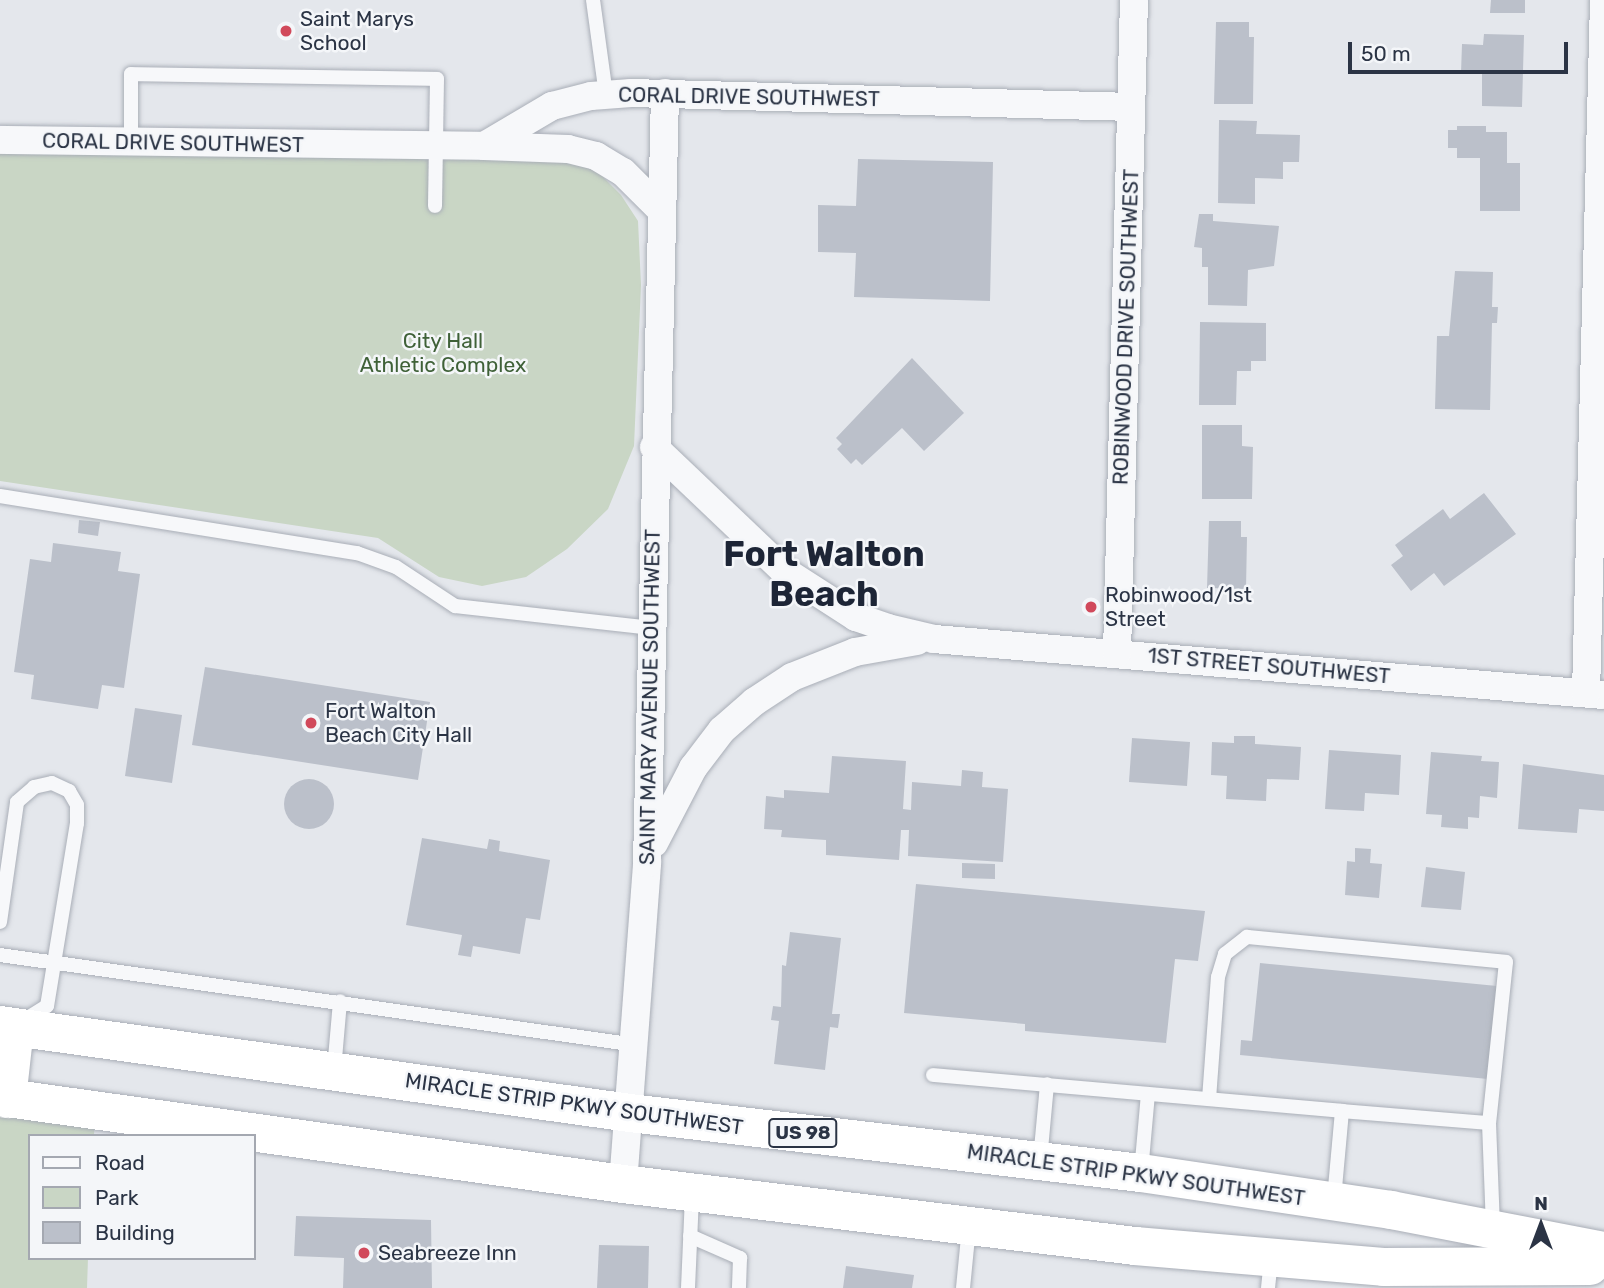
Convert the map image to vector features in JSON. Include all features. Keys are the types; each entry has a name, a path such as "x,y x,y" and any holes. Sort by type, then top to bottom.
{"highway":[{"name":"MIRACLE STRIP PKWY SOUTHWEST","path":"5,1022 630,1113 1141,1173 1333,1202 1604,1251"},
{"path":"5,1022 3,1098 623,1184 969,1226 1269,1273 1383,1267 1604,1266"}],"street":[{"name":"ROBINWOOD DRIVE SOUTHWEST","path":"1117,653 1134,0"},
{"path":"1595,694 1604,0"},
{"name":"CORAL DRIVE SOUTHWEST","path":"0,140 484,146 552,106 606,95 665,93 1131,107"},
{"name":"SAINT MARY AVENUE SOUTHWEST","path":"623,1184 636,1045 647,863 654,447 665,93"},
{"path":"484,146 568,149 596,156 623,172 661,210"},
{"name":"1ST STREET SOUTHWEST","path":"654,447 733,525 810,590 856,617 934,639 1595,694"},
{"name":"1ST STREET SOUTHWEST","path":"647,863 662,820 693,768 722,730 754,702 792,677 855,652 934,639"}],"lane":[{"path":"593,0 606,95"},
{"path":"131,143 131,74 437,79 435,206"},
{"path":"0,496 357,553 396,567 454,606 652,628"},
{"path":"0,922 17,802 34,787 52,783 69,791 77,805 77,823 47,1006 5,1022"},
{"path":"1209,1099 1218,977 1224,954 1247,937 1506,962 1489,1123 1493,1230"},
{"path":"0,954 636,1045"},
{"path":"334,1072 340,1001"},
{"path":"933,1075 1489,1123"},
{"path":"1040,1162 1047,1084"},
{"path":"1141,1173 1148,1094"},
{"path":"1333,1202 1342,1111"},
{"path":"688,1288 693,1192"},
{"path":"963,1288 969,1226"},
{"path":"690,1236 740,1258 739,1288"}],"green space":[{"name":"City Hall Athletic Complex","path":"0,150 557,160 596,170 621,195 638,221 641,285 634,446 608,509 567,549 526,577 482,586 439,577 378,538 0,481"},
{"path":"0,1095 95,1111 94,1134 28,1134 28,1260 88,1260 87,1288 0,1288"}],"building":[{"path":"1491,0 1525,0 1525,13 1490,13"},
{"path":"1216,22 1249,22 1249,37 1254,37 1253,104 1214,104"},
{"path":"1484,34 1524,35 1522,107 1482,106 1482,74 1461,73 1462,44 1483,45"},
{"path":"1219,120 1257,121 1256,134 1300,135 1299,162 1283,162 1283,179 1255,178 1255,204 1218,203"},
{"path":"1457,126 1486,126 1486,132 1507,132 1507,163 1520,163 1520,211 1480,211 1480,158 1457,158 1457,148 1448,148 1448,130 1457,130"},
{"path":"858,159 993,162 990,301 854,297 856,253 818,252 818,205 856,206"},
{"path":"1199,214 1213,214 1213,221 1279,226 1274,266 1248,270 1247,306 1208,305 1208,267 1202,267 1202,248 1194,247"},
{"path":"1455,271 1493,272 1492,307 1498,307 1497,323 1492,323 1490,410 1435,409 1437,336 1449,336"},
{"path":"1200,322 1266,323 1266,361 1251,361 1251,371 1237,371 1236,405 1199,405"},
{"path":"912,358 964,413 924,451 902,428 862,465 856,459 851,464 837,449 842,444 836,438"},
{"path":"1202,425 1242,425 1242,446 1253,447 1252,499 1202,499"},
{"path":"1484,493 1516,534 1444,586 1434,573 1411,591 1391,565 1403,556 1395,545 1443,509 1450,519"},
{"path":"79,520 100,522 98,536 78,533"},
{"path":"1209,521 1241,521 1241,537 1247,537 1246,589 1207,588"},
{"path":"53,543 121,552 118,571 140,574 124,688 102,685 98,709 31,699 34,675 14,672 30,559 51,562"},
{"name":"Fort Walton Beach City Hall","path":"205,667 430,702 418,780 192,745"},
{"path":"135,708 182,715 172,783 125,776"},
{"path":"1234,736 1255,736 1255,744 1301,747 1299,780 1267,779 1266,801 1226,799 1227,776 1211,775 1212,742 1234,743"},
{"path":"1132,738 1190,742 1187,786 1129,782"},
{"path":"1329,750 1401,755 1399,795 1365,793 1364,811 1325,809"},
{"path":"1431,752 1482,756 1481,761 1499,762 1497,798 1480,796 1479,818 1468,817 1468,829 1441,827 1442,815 1426,814"},
{"path":"832,756 906,761 903,809 911,810 912,782 961,786 962,770 983,772 982,787 1008,789 1003,862 908,856 909,830 901,830 899,860 826,855 826,840 781,837 782,830 764,829 766,796 784,798 784,790 829,793"},
{"path":"1523,764 1604,775 1604,811 1579,809 1577,833 1518,829"},
{"path":"309,779 326,787 334,804 326,821 309,829 292,821 284,804 292,787"},
{"path":"422,838 487,849 489,839 500,841 499,851 550,860 540,920 526,918 520,954 473,946 471,957 458,955 462,935 406,925"},
{"path":"1355,848 1371,849 1370,863 1382,864 1379,898 1345,895 1347,861 1355,862"},
{"path":"962,863 995,864 995,879 962,878"},
{"path":"1426,867 1465,872 1461,910 1421,907"},
{"path":"916,884 1205,911 1198,961 1175,959 1166,1043 1025,1031 1025,1024 904,1013"},
{"path":"790,932 841,938 832,1014 840,1014 838,1028 830,1027 825,1070 774,1064 779,1021 771,1020 773,1006 781,1007 782,965 786,966"},
{"path":"1260,963 1497,986 1488,1079 1240,1055 1241,1040 1252,1041"},
{"name":"Seabreeze Inn","path":"296,1216 431,1220 432,1288 343,1288 344,1258 294,1256"},
{"path":"599,1245 649,1246 648,1288 597,1288"},
{"path":"846,1266 914,1275 912,1288 843,1288"}],"place":[{"name":"Saint Marys School","path":"286,31"},
{"name":"Robinwood/1st Street","path":"1091,607"},
{"name":"Fort Walton Beach City Hall","path":"311,723"},
{"name":"Seabreeze Inn","path":"364,1253"}],"district":[{"name":"Fort Walton Beach","path":"824,574"}]}
